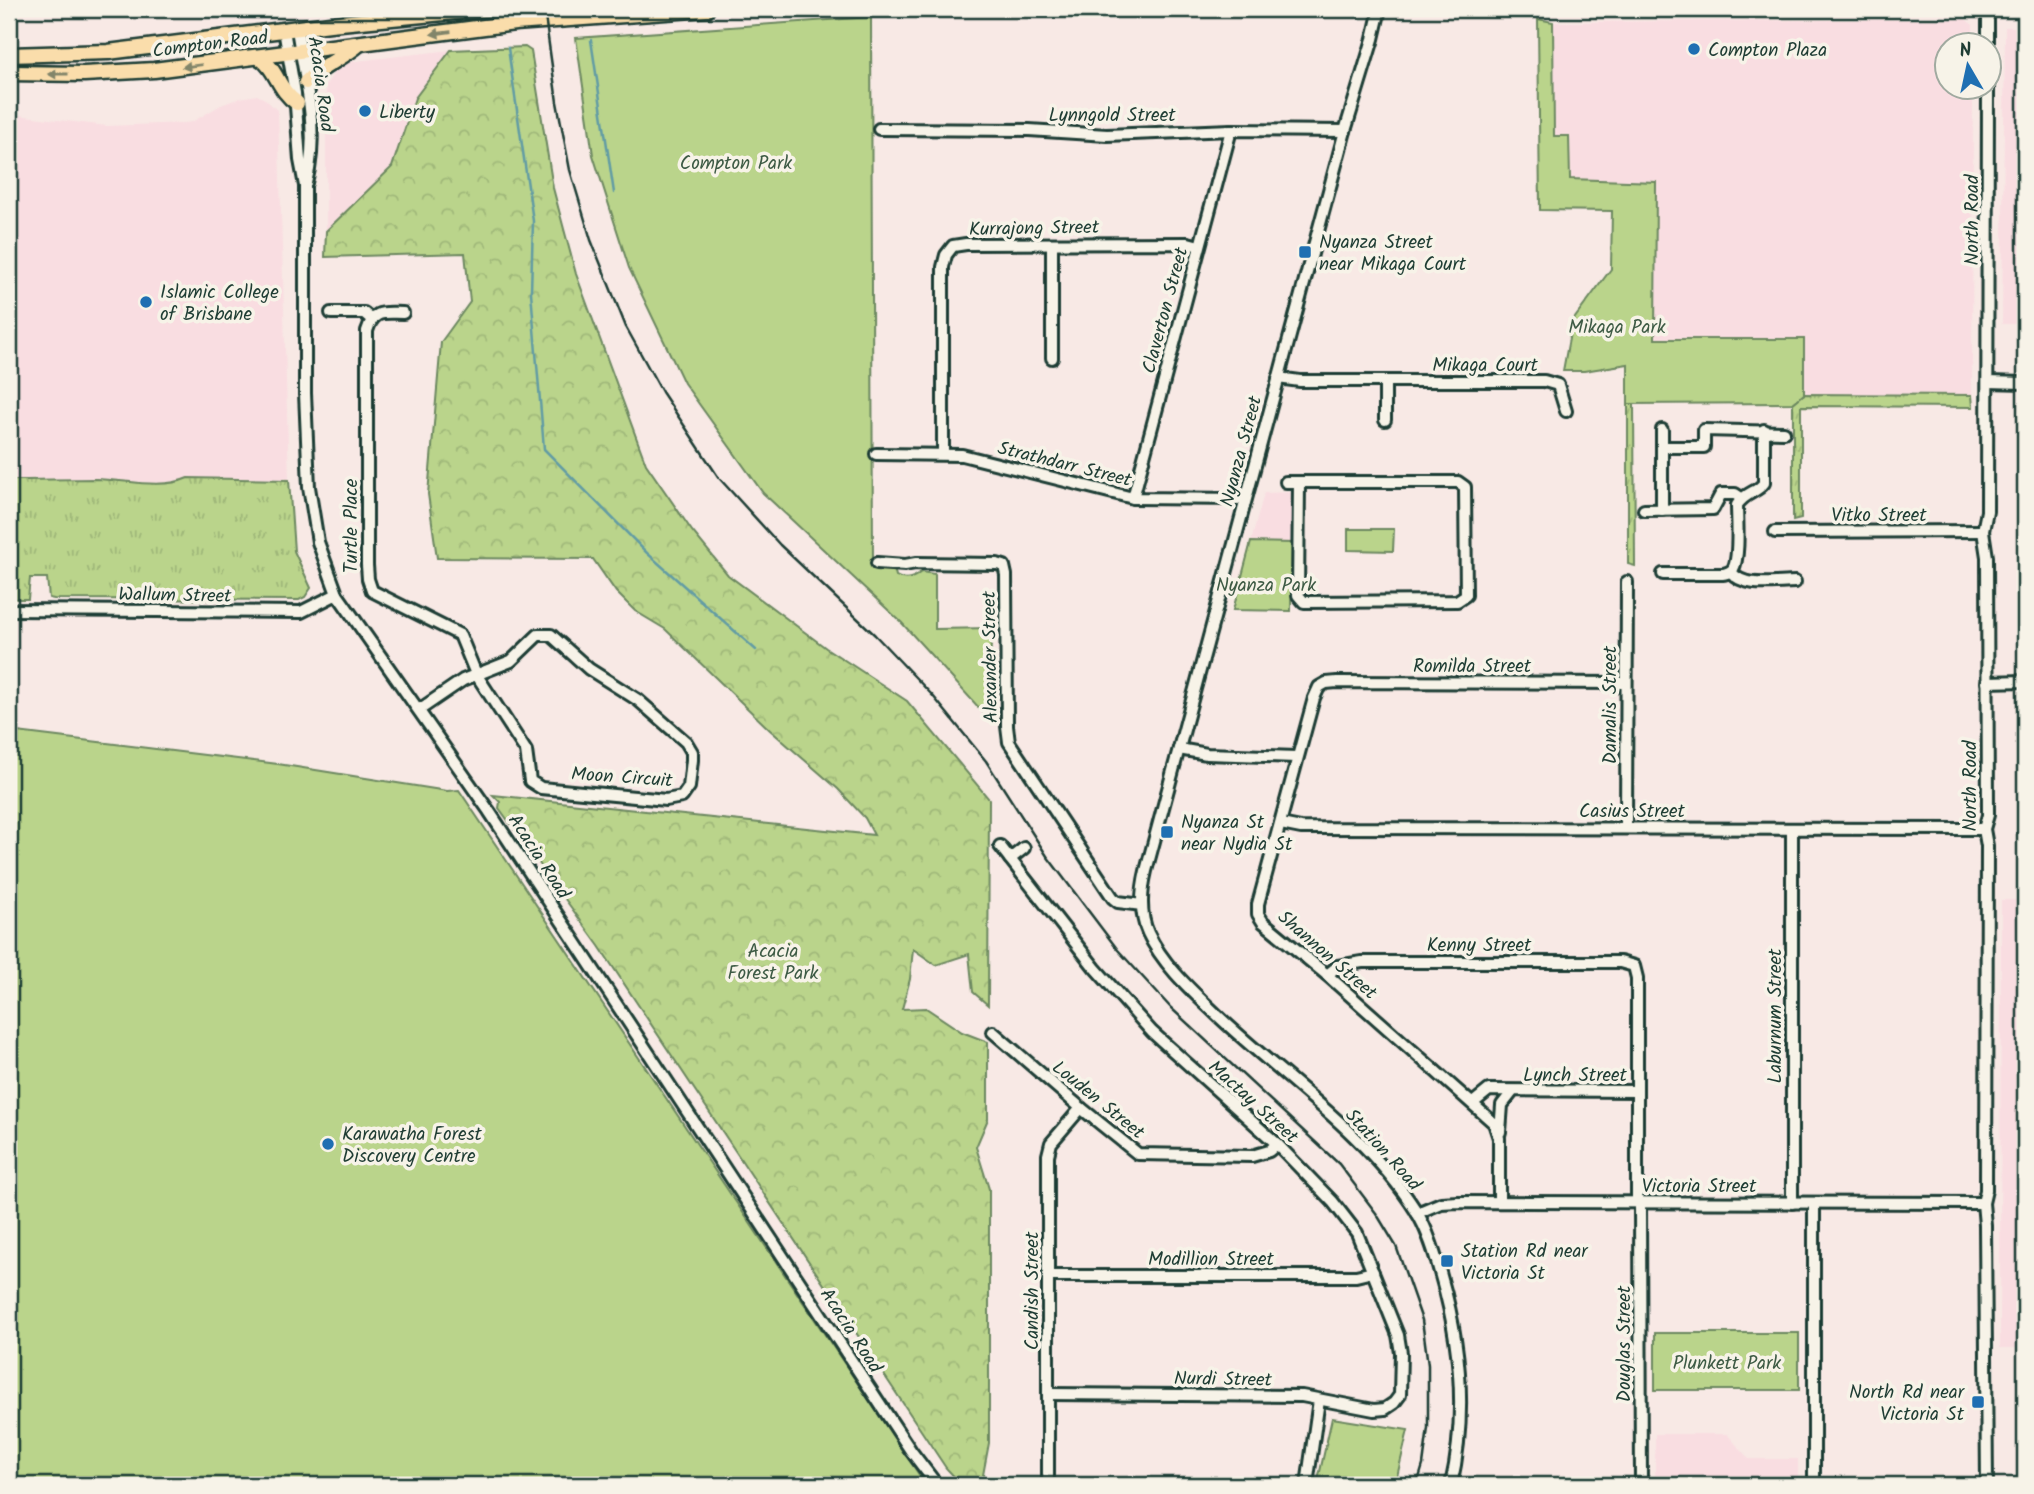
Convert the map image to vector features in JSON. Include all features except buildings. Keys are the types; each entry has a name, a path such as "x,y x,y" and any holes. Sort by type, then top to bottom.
{"main road":[{"name":"Compton Road","path":"9,55 108,52 410,12 485,9"},
{"name":"Compton Road","path":"9,73 130,72 533,21 707,9"},
{"path":"306,82 317,71 349,53 360,43"},
{"path":"259,57 268,63 284,94 297,103"}],"street":[{"name":"Nyanza Street","path":"1142,905 1146,871 1380,9"},
{"path":"1988,9 1988,32"},
{"name":"Acacia Road","path":"290,30 294,52 300,160 305,186 305,404 309,487 318,542 337,594 489,811 936,1485"},
{"name":"Acacia Road","path":"294,52 306,82 312,109 313,159 305,186"},
{"name":"North Road","path":"1987,1485 1983,1203 1986,1190 1987,874 1984,830 1988,815 1987,557 1983,531 1987,511 1988,102"},
{"name":"Lynngold Street","path":"879,129 1005,130 1107,135 1231,130 1345,131"},
{"name":"Claverton Street","path":"1133,498 1231,130"},
{"name":"Kurrajong Street","path":"943,454 943,268 946,255 953,246 1188,243 1199,246"},
{"path":"1052,244 1052,358"},
{"path":"331,313 364,313 371,319 379,313 403,313"},
{"name":"Turtle Place","path":"371,319 367,331 369,586 378,596 460,635 476,674"},
{"name":"Mikaga Court","path":"1278,378 1300,381 1385,382 1544,381 1558,385 1566,411"},
{"path":"1385,382 1385,420"},
{"path":"1988,382 2025,383"},
{"path":"1662,430 1662,510"},
{"path":"1662,447 1704,447 1704,430 1784,432"},
{"path":"1663,574 1731,572 1734,567 1737,505 1741,498 1760,489 1764,483 1764,430"},
{"name":"Strathdarr Street","path":"876,454 962,456 1133,498 1245,499"},
{"path":"1286,482 1299,482 1458,482 1463,484 1466,595 1457,601 1304,602 1298,595 1299,482"},
{"path":"1644,510 1713,509 1721,494 1735,494 1741,498"},
{"name":"Vitko Street","path":"1775,532 1983,531"},
{"name":"Alexander Street","path":"877,563 1004,566 1009,742 1113,898 1118,902 1142,905"},
{"path":"1731,572 1744,582 1795,582"},
{"name":"Damalis Street","path":"1626,828 1627,582"},
{"name":"Wallum Street","path":"9,610 301,612 337,594"},
{"name":"Moon Circuit","path":"419,710 476,674 511,661 537,635 551,635 589,669 638,700 687,742 692,752 692,760 686,794 666,800 541,788 534,784 528,776 526,751 476,674"},
{"path":"1987,682 2025,681"},
{"name":"Romilda Street","path":"1319,687 1337,682 1626,683"},
{"name":"Shannon Street","path":"1319,687 1296,757 1281,824 1258,904 1258,914 1263,922 1476,1106 1494,1123 1499,1138"},
{"path":"1179,749 1207,754 1296,757"},
{"name":"Casius Street","path":"1281,824 1301,828 1984,830"},
{"name":"Laburnum Street","path":"1792,829 1792,1203"},
{"name":"Mactay Street","path":"1000,846 1094,968 1152,1032 1277,1144 1348,1219 1364,1246 1398,1335 1402,1376 1400,1395 1394,1403"},
{"path":"1010,859 1024,848"},
{"name":"Station Road","path":"1142,905 1147,932 1174,970 1233,1030 1336,1120 1363,1147 1417,1213 1436,1259 1457,1350 1461,1413 1451,1485"},
{"name":"Kenny Street","path":"1327,975 1338,966 1362,962 1620,962 1634,966"},
{"name":"Douglas Street","path":"1634,966 1637,978 1641,1485"},
{"name":"Louden Street","path":"993,1032 1139,1154 1252,1156 1269,1151 1277,1144"},
{"name":"Lynch Street","path":"1453,1086 1466,1090 1637,1091"},
{"path":"1476,1106 1483,1093 1490,1090"},
{"name":"Lynch Street","path":"1476,1106 1491,1097 1512,1091"},
{"name":"Lynch Street","path":"1499,1138 1501,1107 1512,1091"},
{"name":"Candish Street","path":"1048,1485 1048,1155 1051,1143 1081,1108"},
{"path":"1499,1138 1499,1201"},
{"name":"Victoria Street","path":"1417,1213 1441,1203 1499,1201 1983,1203"},
{"path":"1814,1203 1814,1485"},
{"name":"Modillion Street","path":"1048,1276 1356,1276 1373,1272"},
{"name":"Nurdi Street","path":"1048,1394 1289,1396 1374,1410 1385,1409 1394,1403"},
{"path":"1307,1485 1319,1400"}],"shaded area":[{"path":"1965,19 1973,25 1973,32 1932,32 1932,102 1973,102 1972,395 1804,394 1804,339 1655,339 1656,182 1570,179 1569,136 1554,136 1553,22"},
{"path":"2005,27 2025,27 2025,324 2002,324"},
{"path":"451,50 415,98 392,167 326,231 326,85 337,68 348,62"},
{"name":"Islamic College of Brisbane","path":"257,95 278,111 289,480 189,478 178,483 163,484 97,479 9,480 9,114 107,126 185,123 192,122 221,105"},
{"path":"1293,492 1292,543 1251,542 1264,493"},
{"path":"2001,900 2025,900 2025,1348 2000,1348"},
{"path":"1655,1434 1727,1434 1749,1459 1798,1459 1798,1485 1655,1485"}],"green space":[{"name":"Compton Park","path":"871,17 873,567 894,568 896,576 906,579 921,572 935,574 935,629 991,628 990,720 901,622 763,493 684,383 629,268 593,155 576,38"},
{"name":"Mikaga Park","path":"1538,19 1553,22 1554,136 1569,136 1570,179 1656,182 1655,339 1804,339 1804,394 1793,403 1628,404 1628,364 1584,371 1563,371 1572,322 1611,269 1612,211 1540,210"},
{"name":"Acacia Forest Park","path":"525,47 531,51 553,188 576,274 646,464 692,531 728,575 826,648 907,701 989,799 988,1005 973,992 969,954 936,965 913,949 910,979 902,1009 926,1008 962,1032 988,1042 988,1119 976,1147 989,1189 989,1443 983,1475 985,1485 962,1485 946,1468 599,946 499,808 500,802 493,795 874,835 865,818 838,789 770,730 665,629 635,611 616,592 593,559 437,558 428,494 441,342 470,302 465,253 325,257 326,231 392,167 415,98 451,50"},
{"path":"1804,394 1972,395 1973,407 1801,406 1801,519 1793,521 1793,403"},
{"path":"1628,404 1634,404 1635,566 1628,564"},
{"path":"188,478 289,480 294,551 311,588 305,597 299,600 54,599 49,598 47,578 30,578 28,599 9,599 9,480 96,479 155,484 178,482"},
{"path":"1348,529 1394,529 1393,551 1348,550"},
{"name":"Nyanza Park","path":"1251,542 1292,543 1291,611 1233,610"},
{"path":"9,731 278,764 447,791 459,790 926,1485 9,1485"},
{"name":"Plunkett Park","path":"1655,1333 1799,1333 1799,1390 1655,1390"},
{"path":"1332,1418 1408,1430 1395,1485 1317,1485"}],"waterway":[{"path":"591,40 614,193"},
{"path":"508,48 533,221 531,292 544,449 647,553 756,650"}],"railway":[{"path":"544,9 570,170 591,240 626,327 662,392 719,478 780,545 875,635 933,696 986,761 1047,856 1118,950 1171,1008 1339,1164 1376,1213 1396,1246 1422,1320 1428,1365 1428,1428 1423,1465 1417,1485"}],"place":[{"name":"Compton Plaza","path":"1694,49"},
{"name":"Liberty","path":"365,111"},
{"name":"Nyanza Street near Mikaga Court","path":"1305,252"},
{"name":"Islamic College of Brisbane","path":"146,302"},
{"name":"Nyanza St near Nydia St","path":"1167,832"},
{"name":"Karawatha Forest Discovery Centre","path":"328,1144"},
{"name":"Station Rd near Victoria St","path":"1447,1261"},
{"name":"North Rd near Victoria St","path":"1978,1402"}]}
